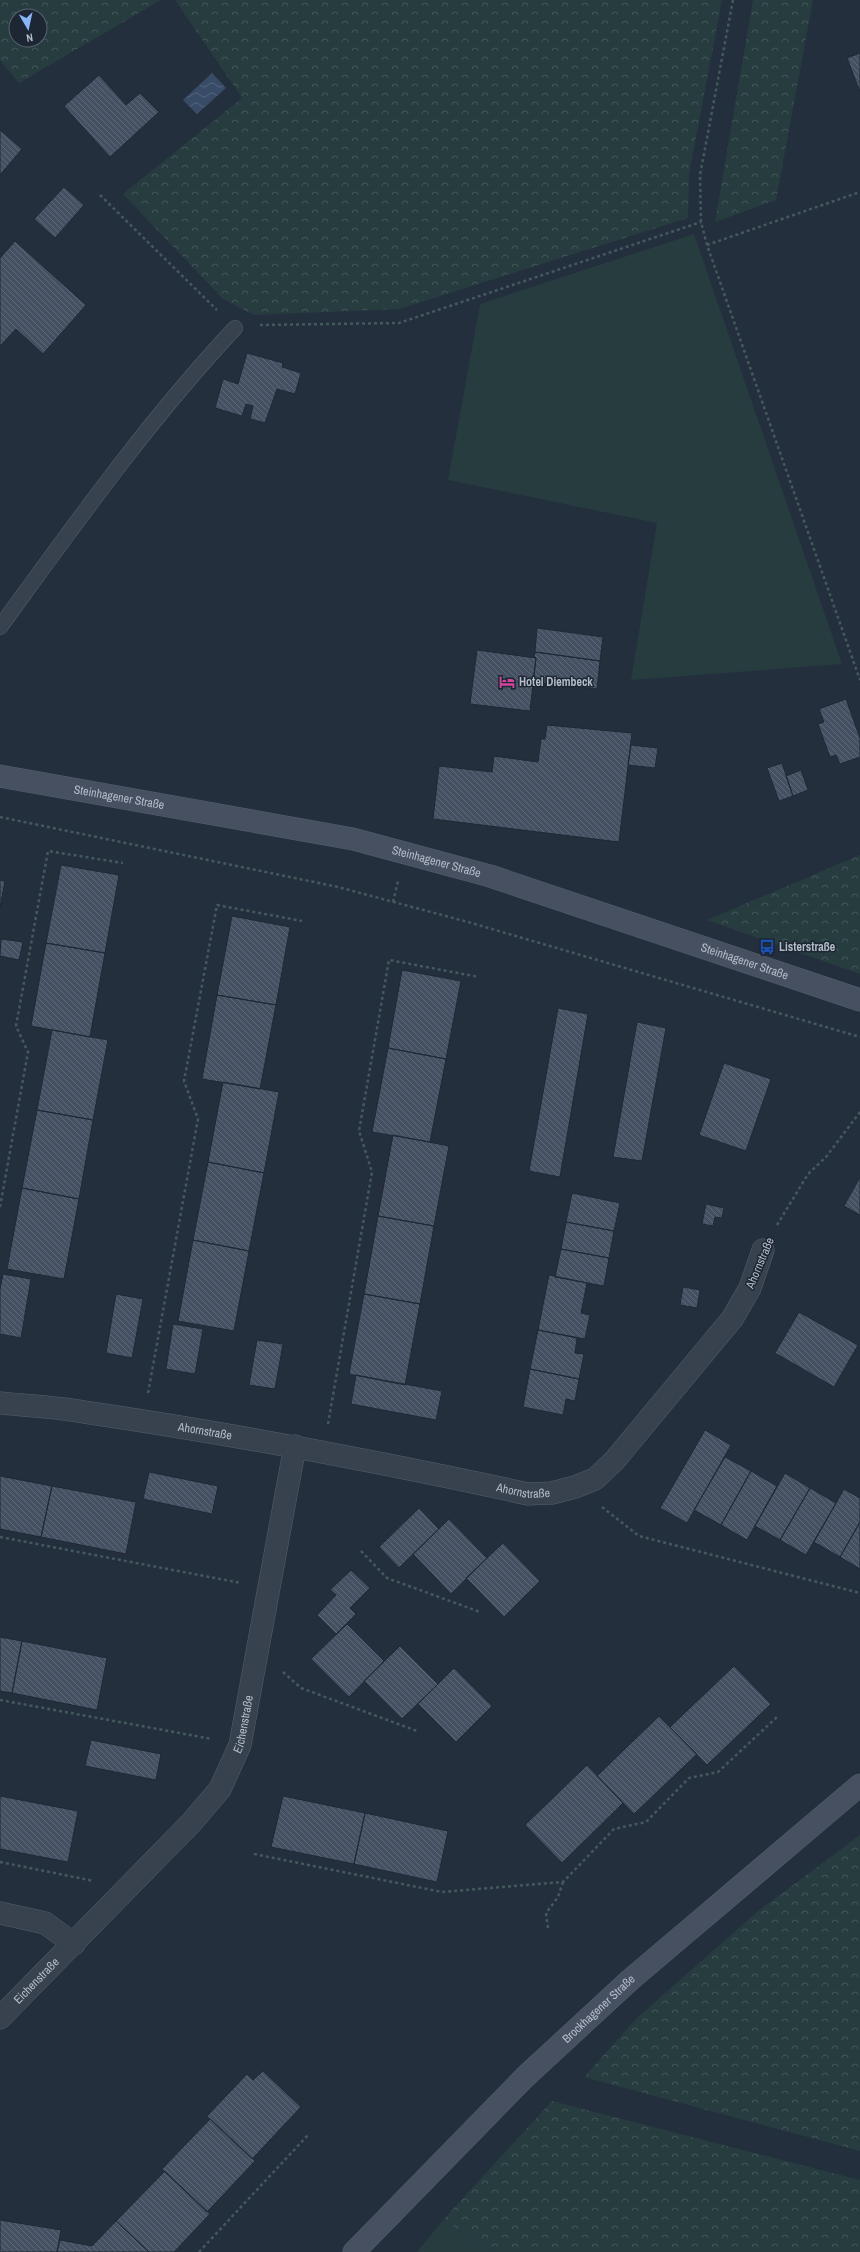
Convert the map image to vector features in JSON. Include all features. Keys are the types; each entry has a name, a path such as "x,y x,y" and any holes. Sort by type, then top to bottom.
{"main road":[{"name":"Steinhagener Straße","path":"0,776 353,839 490,876 860,1000"},
{"name":"Brockhagener Straße","path":"354,2252 525,2077 630,1980 860,1785"}],"street":[{"name":"Ahornstraße","path":"0,1403 83,1411 295,1446 528,1494 552,1493 575,1487 595,1479 614,1461 732,1319 750,1288 763,1250"},
{"name":"Eichenstraße","path":"0,2018 192,1823 220,1789 240,1745 295,1446"},
{"path":"0,1913 45,1924 74,1944"}],"lane":[{"path":"0,627 88,506 158,415 235,328"}],"path":[{"path":"733,0 700,175 701,222 707,245 860,680"},
{"path":"707,245 860,192"},
{"path":"100,196 235,328 250,325 399,323 701,222"},
{"path":"0,818 338,887 468,922 860,1037"},
{"path":"0,1207 28,1052 16,1026 48,851 123,863"},
{"path":"143,1422 198,1119 184,1081 217,905 302,920"},
{"path":"323,1452 372,1172 359,1131 389,960 479,977"},
{"name":"Ahornstraße","path":"763,1250 798,1188 808,1174 826,1157 860,1112"},
{"path":"575,1487 639,1536 860,1593"},
{"path":"0,1537 269,1589"},
{"path":"361,1551 387,1578 480,1612"},
{"path":"258,1649 301,1688 417,1731"},
{"path":"0,1700 240,1745"},
{"path":"548,1928 546,1912 558,1897 562,1882 614,1829 646,1822 689,1778 718,1772 777,1717"},
{"path":"254,1854 442,1892 562,1882"},
{"path":"0,1862 128,1887"},
{"path":"199,2252 308,2134"}],"green space":[{"path":"0,0 161,0 19,83 0,60"},
{"path":"175,0 722,0 689,174 688,218 399,309 254,315 223,299 123,194 242,98"},
{"path":"753,0 813,0 776,200 715,222"},
{"path":"694,234 842,664 631,680 657,523 448,480 480,304"},
{"path":"860,855 860,974 707,920"},
{"path":"860,1835 860,2151 584,2077 637,2018 757,1912"},
{"path":"552,2101 860,2180 860,2252 494,2252 443,2220"},
{"path":"443,2220 494,2252 417,2252"}],"water":[{"path":"212,73 226,88 197,114 183,100"}],"building":[{"path":"860,53 860,92 847,58"},
{"path":"99,75 126,105 140,93 159,112 110,157 64,106"},
{"path":"0,130 22,149 0,175"},
{"path":"64,187 84,205 55,238 34,219"},
{"path":"15,241 86,305 43,354 16,329 0,346 0,258"},
{"path":"247,353 283,363 282,367 301,373 295,394 277,389 265,423 250,419 253,406 246,404 242,416 215,408 223,379 238,384"},
{"path":"537,628 603,637 600,661 535,652"},
{"path":"477,650 536,658 530,711 470,704"},
{"path":"535,652 600,661 597,689 533,682 536,658 534,657"},
{"path":"846,699 860,738 860,757 840,764 836,755 830,757 818,724 824,722 819,709"},
{"path":"547,725 632,733 619,842 433,819 439,766 492,772 494,756 538,762 541,739 545,739"},
{"path":"631,745 658,748 655,768 628,765"},
{"path":"782,763 793,796 779,801 767,768"},
{"path":"801,770 808,790 793,796 786,776"},
{"path":"61,865 119,875 105,953 46,943"},
{"path":"0,880 5,881 0,908"},
{"path":"232,916 290,927 276,1005 217,995"},
{"path":"1,939 23,942 19,960 0,956"},
{"path":"46,943 105,953 90,1037 31,1026"},
{"path":"402,970 461,981 446,1059 388,1048"},
{"path":"217,995 276,1005 260,1089 202,1079"},
{"path":"558,1008 588,1014 560,1177 529,1171"},
{"path":"637,1022 666,1028 642,1161 613,1157"},
{"path":"52,1030 108,1040 93,1120 37,1110"},
{"path":"388,1048 446,1059 430,1142 372,1132"},
{"path":"724,1063 771,1079 746,1151 699,1135"},
{"path":"223,1082 279,1092 264,1173 208,1162"},
{"path":"37,1110 93,1120 79,1199 22,1188"},
{"path":"393,1135 449,1146 434,1226 378,1216"},
{"path":"208,1162 264,1173 249,1251 193,1240"},
{"path":"860,1177 860,1215 844,1206"},
{"path":"22,1188 79,1199 64,1279 7,1269"},
{"path":"572,1193 620,1203 614,1231 566,1222"},
{"path":"706,1204 724,1208 722,1218 715,1217 713,1226 702,1224"},
{"path":"378,1216 434,1226 420,1304 364,1294"},
{"path":"566,1222 614,1231 609,1258 561,1249"},
{"path":"193,1240 249,1251 234,1331 178,1321"},
{"path":"561,1249 609,1258 604,1286 555,1277"},
{"path":"3,1274 31,1279 21,1338 0,1334 0,1289"},
{"path":"549,1275 587,1283 581,1313 590,1315 585,1339 538,1330"},
{"path":"683,1287 700,1290 697,1308 680,1305"},
{"path":"116,1294 143,1299 132,1358 106,1353"},
{"path":"364,1294 420,1304 405,1385 349,1374"},
{"path":"799,1312 858,1345 834,1387 775,1353"},
{"path":"173,1324 203,1329 195,1374 166,1369"},
{"path":"538,1330 577,1338 575,1353 584,1354 579,1379 530,1369"},
{"path":"257,1340 283,1344 275,1389 249,1385"},
{"path":"530,1369 579,1379 575,1401 566,1399 563,1415 523,1407"},
{"path":"356,1375 442,1391 436,1420 351,1404"},
{"path":"705,1430 731,1445 687,1523 660,1508"},
{"path":"725,1457 751,1471 721,1525 694,1510"},
{"path":"751,1471 777,1486 747,1540 721,1525"},
{"path":"149,1472 218,1486 212,1514 143,1499"},
{"path":"785,1473 810,1488 780,1540 755,1526"},
{"path":"0,1476 52,1486 41,1537 0,1529"},
{"path":"52,1486 136,1502 126,1554 41,1537"},
{"path":"810,1488 836,1503 806,1555 780,1540"},
{"path":"844,1489 860,1498 860,1522 840,1557 814,1542"},
{"path":"419,1508 439,1529 399,1568 379,1547"},
{"path":"449,1519 487,1558 451,1594 413,1554"},
{"path":"860,1522 860,1569 840,1557"},
{"path":"503,1543 540,1581 504,1617 466,1578"},
{"path":"351,1570 370,1588 350,1608 356,1614 336,1634 317,1615 336,1595 330,1590"},
{"path":"347,1624 384,1661 349,1697 311,1659"},
{"path":"0,1637 22,1641 12,1693 0,1691"},
{"path":"22,1641 107,1658 97,1710 12,1693"},
{"path":"400,1646 438,1684 402,1719 364,1681"},
{"path":"734,1666 771,1704 707,1765 670,1727"},
{"path":"454,1668 492,1706 456,1742 418,1704"},
{"path":"659,1716 697,1754 634,1814 597,1776"},
{"path":"91,1740 161,1754 156,1780 85,1766"},
{"path":"587,1765 623,1803 562,1863 525,1825"},
{"path":"0,1796 78,1811 68,1862 0,1849"},
{"path":"283,1796 365,1813 354,1864 271,1847"},
{"path":"365,1813 448,1831 437,1882 354,1864"},
{"path":"263,2071 301,2107 252,2159 207,2116 247,2074 253,2080"},
{"path":"210,2119 255,2161 207,2212 162,2169"},
{"path":"165,2171 210,2214 174,2252 149,2252 116,2221"},
{"path":"0,2220 61,2230 57,2252 0,2252"},
{"path":"116,2221 149,2252 57,2252 60,2240 92,2246"}],"place":[{"name":"Hotel Diembeck","path":"507,682"},
{"name":"Listerstraße","path":"767,947"}]}
